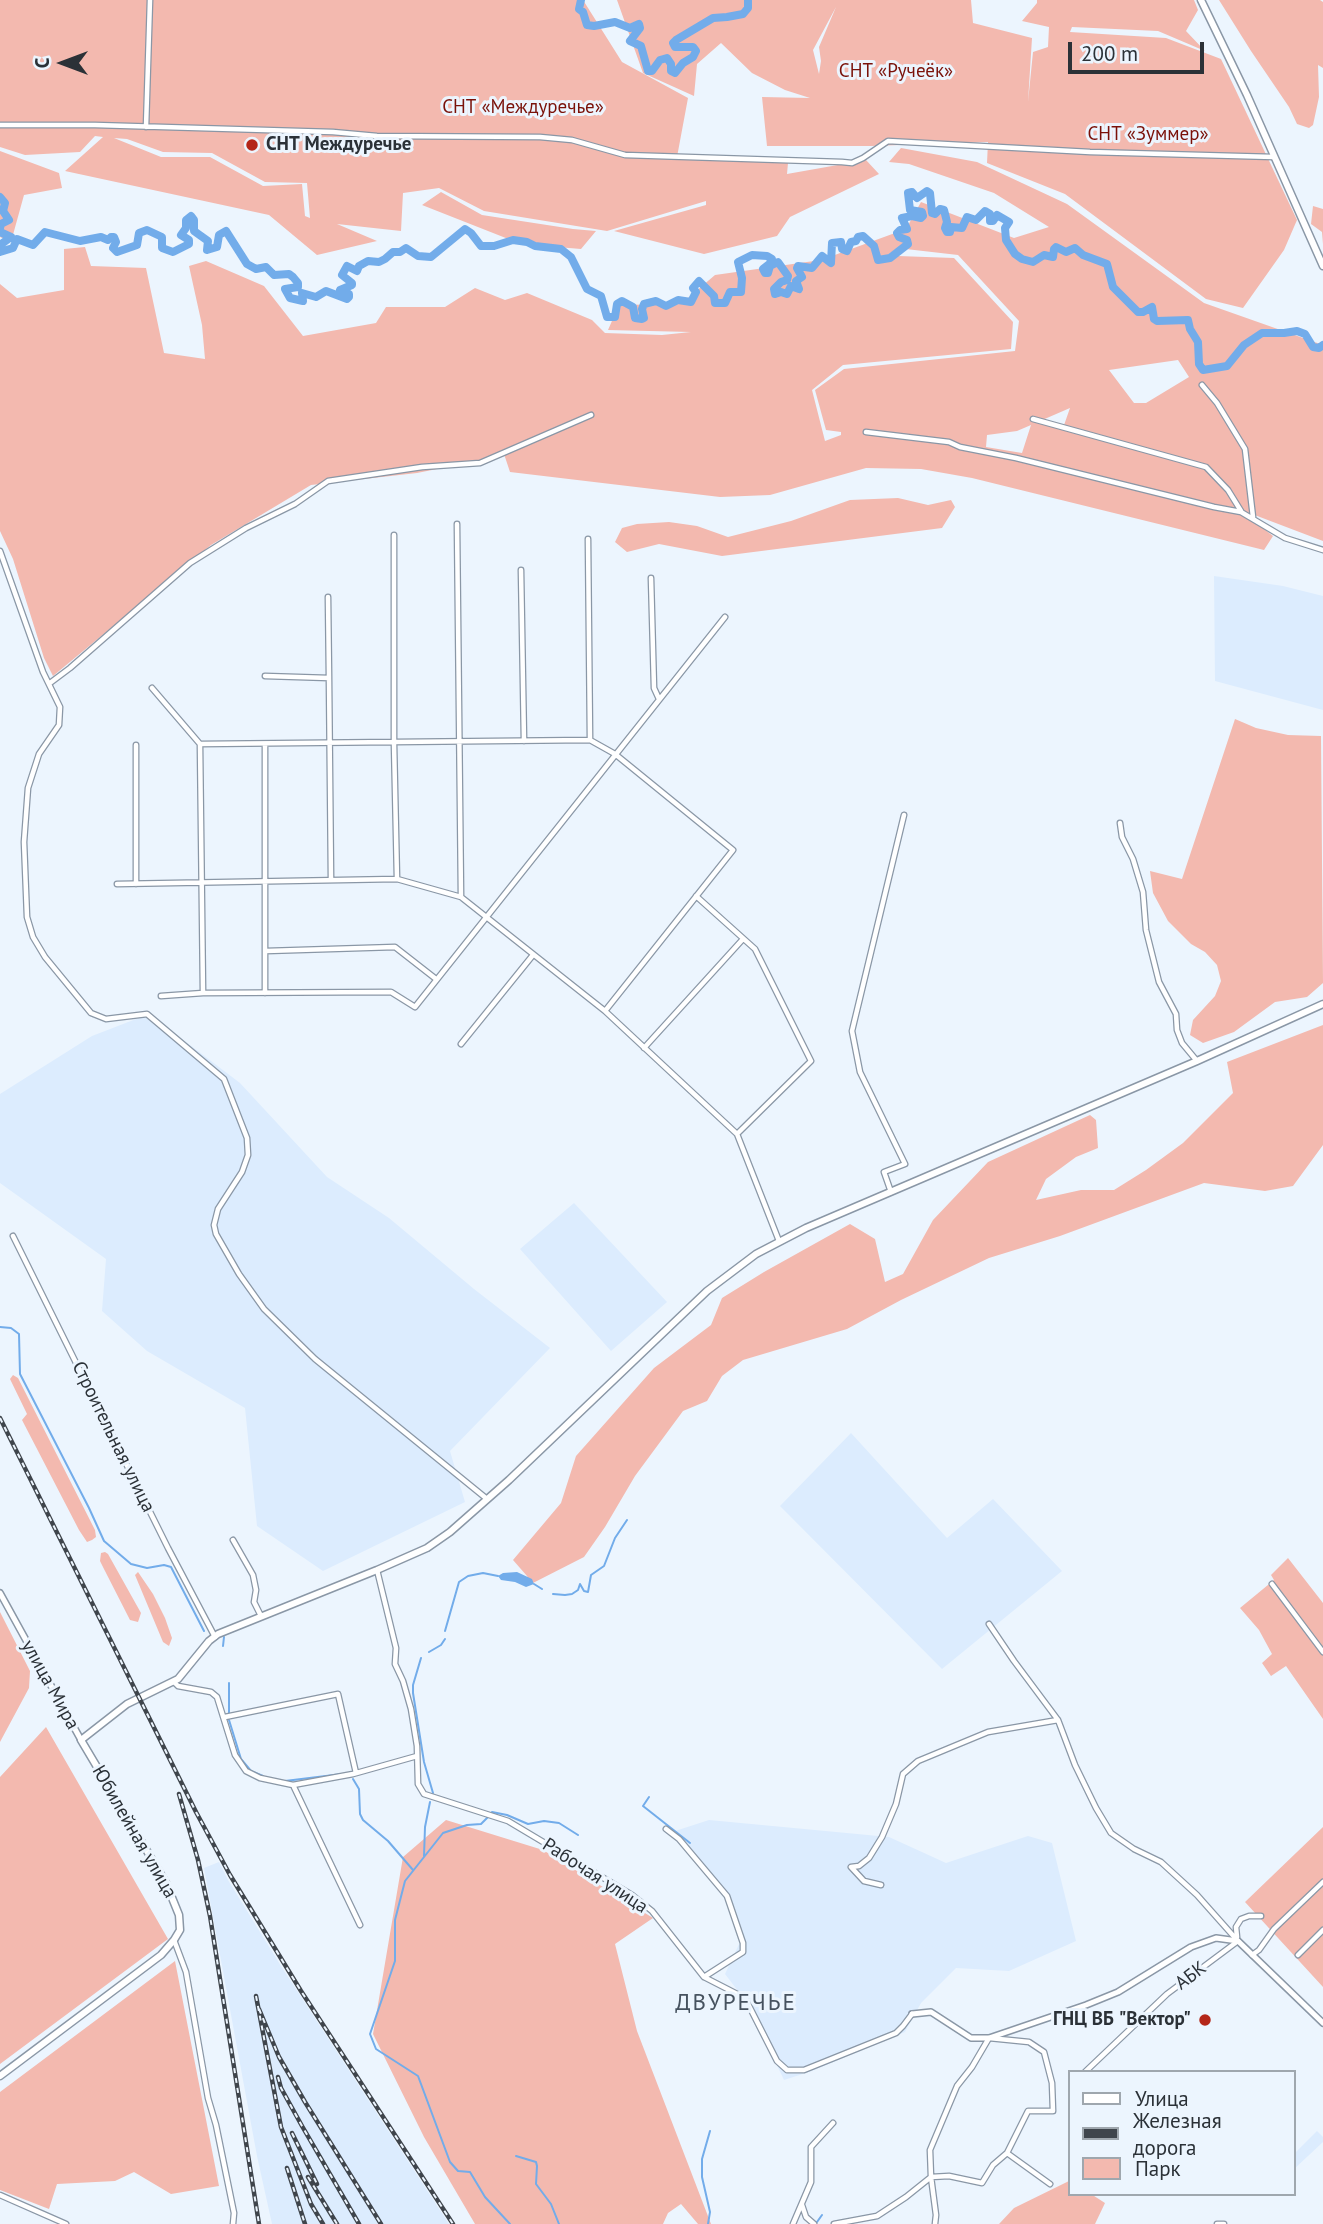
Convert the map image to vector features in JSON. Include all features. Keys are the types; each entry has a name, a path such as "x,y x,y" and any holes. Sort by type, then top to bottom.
{"main road":[{"path":"1200,0 1247,95 1323,265"},
{"path":"80,1740 127,1704 174,1682 215,1637 377,1570 434,1543 450,1532 707,1291 756,1254 779,1241 1323,1004"},
{"name":"Юбилейная улица","path":"80,1740 169,1891 179,1914 180,1930 174,1940"},
{"path":"0,2076 161,1955 174,1940"}],"street":[{"path":"146,127 150,0"},
{"path":"0,125 550,138 572,140 625,155 852,163 888,141 1274,157"},
{"path":"1202,385 1217,403 1245,449 1253,518"},
{"path":"50,683 190,563 246,528 295,504 328,481 422,467 480,463 591,415"},
{"path":"1033,419 1206,467 1228,490 1241,512"},
{"path":"866,432 949,442 960,447 1016,458 1214,508 1241,512 1285,538 1323,551"},
{"path":"457,524 461,897"},
{"path":"394,535 397,879"},
{"path":"588,539 590,740"},
{"path":"0,551 38,659 59,702 60,722 34,765 24,822 26,908 33,937 45,957 91,1013 107,1019 148,1014 224,1079 247,1138 248,1155 242,1172 218,1209 214,1225 216,1234 239,1274 264,1309 315,1359 487,1500"},
{"path":"521,570 524,741"},
{"path":"651,578 654,688 659,699"},
{"path":"328,597 331,880"},
{"path":"161,996 203,993 391,992 415,1007 725,617"},
{"path":"265,677 329,678"},
{"path":"152,688 200,744 203,993"},
{"path":"200,744 590,740 615,754 733,850 605,1011"},
{"path":"136,745 136,884"},
{"path":"265,745 265,993"},
{"path":"891,1192 884,1172 905,1164 860,1072 852,1031 904,815"},
{"path":"1120,823 1122,836 1133,859 1143,892 1146,930 1159,982 1177,1014 1177,1030 1182,1043 1197,1061"},
{"path":"117,884 397,879 461,897 605,1011 737,1134 779,1241"},
{"path":"696,896 755,949 811,1060 737,1134"},
{"path":"644,1048 743,939"},
{"path":"266,951 394,947 436,979"},
{"path":"461,1044 533,955"},
{"name":"Строительная улица","path":"13,1236 215,1637"},
{"path":"233,1540 253,1575 256,1590 254,1602 261,1616"},
{"name":"Рабочая улица","path":"377,1570 396,1648 396,1664 404,1681 411,1709 418,1784 424,1794 508,1821 632,1895 652,1911 704,1978 745,1998 784,2068 792,2071 804,2070 896,2032 912,2014"},
{"path":"1272,1584 1323,1652"},
{"name":"улица Мира","path":"0,1593 80,1740"},
{"path":"989,1623 1059,1720 1075,1765 1111,1833 1161,1863 1197,1895 1238,1941 1323,2023"},
{"path":"174,1682 178,1686 203,1689 217,1697 235,1755 246,1771 260,1779 293,1785 356,1773 417,1756"},
{"path":"225,1717 338,1694 356,1773"},
{"path":"881,1885 864,1881 851,1867 859,1866 869,1858 882,1837 896,1804 903,1774 918,1761 988,1732 1059,1720"},
{"path":"293,1785 360,1924"},
{"path":"666,1829 686,1847 727,1896 743,1943 743,1952 704,1978"},
{"path":"1252,1955 1259,1950 1274,1929 1323,1882"},
{"path":"1238,1941 1236,1927 1241,1919 1261,1916"},
{"path":"1298,1955 1323,1930"},
{"path":"935,2224 930,2150 957,2087 989,2038 1118,1992 1205,1940 1216,1937 1238,1941"},
{"path":"174,1940 186,1972 208,2098 234,2213 233,2224"},
{"name":"АБК","path":"1087,2070 1167,1994 1238,1941"},
{"path":"834,2224 877,2216 931,2177 949,2176 982,2183 993,2165 1007,2153 1028,2111 1053,2111 1052,2083 1044,2052 1029,2042 971,2038 931,2012 912,2014"},
{"path":"793,2224 811,2182 811,2147 833,2123"},
{"path":"1007,2153 1050,2183"},
{"path":"0,2195 66,2224"},
{"path":"802,2206 806,2217 814,2224"},
{"path":"1217,2224 1224,2224"}],"shaded area":[{"path":"1214,576 1283,586 1323,596 1323,710 1215,681"},
{"path":"149,1014 240,1083 327,1177 389,1218 550,1348 450,1451 465,1502 323,1571 257,1526 245,1408 147,1351 102,1311 106,1259 0,1183 0,1094 92,1036"},
{"path":"574,1203 667,1302 611,1351 520,1249"},
{"path":"851,1433 947,1538 993,1499 1062,1571 942,1669 780,1506"},
{"path":"709,1820 889,1837 946,1863 1028,1836 1052,1843 1076,1941 1009,1971 956,1968 921,2003 905,2032 784,2080 748,2004 725,1974 741,1940 723,1892 669,1833"},
{"path":"219,1862 281,1966 449,2224 272,2224 204,1868"},
{"path":"1317,2131 1323,2137 1323,2142 1295,2168 1295,2153"}],"green space":[{"name":"СНТ «Междуречье»","path":"0,0 583,0 622,62 688,98 677,157 788,163 787,174 866,160 879,174 790,217 777,236 704,254 614,231 706,205 706,201 607,231 484,211 439,188 403,193 401,231 337,224 377,241 317,255 269,215 65,171 103,137 95,136 80,152 25,155 0,147","holes":["114,138 127,139 163,152 212,153 265,182 307,183 310,218 305,216 302,184 263,186 210,157 161,157"]},
{"path":"617,0 971,0 973,23 1032,38 1028,102 1033,52 1048,47 1049,27 1022,21 1037,0 1194,0 1198,10 1186,31 1205,51 1158,31 1072,27 1070,32 1166,38 1221,59 1297,220 1284,250 1243,308 1206,299 1065,194 987,163 988,142 767,146 762,97 810,98 785,90 752,73 721,43 697,64 694,96 643,73","holes":["836,7 819,47 819,74 813,50"]},
{"path":"1219,0 1323,2 1323,68 1318,65 1319,97 1313,125 1309,128 1297,124 1289,107"},
{"path":"901,148 977,162 1067,204 1204,303 1323,345 1323,541 1252,514 1251,519 1273,536 1264,550 972,478 921,469 866,468 770,495 720,497 510,472 503,451 477,461 417,473 311,485 211,545 53,676 44,658 13,559 0,531 0,284 17,298 64,290 64,249 85,247 91,266 146,268 164,353 205,359 202,325 189,266 206,261 264,286 303,336 376,323 386,307 445,307 475,288 505,300 527,293 592,320 605,333 662,335 691,332 608,330 619,305 681,304 715,275 821,260 906,229 921,202 1014,238 1049,227 994,193 909,164 889,162","holes":["897,248 958,255 1019,321 1015,351 844,369 815,390 826,430 841,432 841,435 825,441 812,390 843,365 1011,349 1013,322 954,258 884,258","1178,360 1189,377 1146,403 1134,403 1109,370","1070,408 1063,428 1040,421","1031,425 1022,453 986,447 987,435 1017,431"]},
{"path":"0,151 59,173 62,188 24,195 11,242 0,237"},
{"path":"441,192 482,215 596,231 581,249 521,244 422,205"},
{"path":"1313,206 1323,209 1323,244 1322,232 1311,224"},
{"path":"898,498 928,505 951,500 955,507 942,528 722,556 659,544 627,552 615,542 622,528 637,524 669,522 697,526 728,537 791,521 850,500"},
{"path":"1235,719 1256,728 1288,735 1321,736 1323,983 1307,997 1275,1002 1234,1032 1203,1043 1190,1035 1193,1020 1215,996 1221,981 1217,965 1168,921 1153,893 1150,871 1182,879"},
{"path":"1323,1025 1323,1145 1293,1186 1265,1191 1204,1183 1060,1236 989,1258 847,1329 743,1360 722,1376 707,1401 683,1411 635,1476 584,1557 531,1584 513,1560 561,1503 576,1456 654,1368 711,1325 722,1298 850,1224 875,1239 885,1282 903,1274 933,1220 988,1162 1090,1115 1096,1120 1098,1148 1076,1157 1046,1179 1036,1200 1081,1190 1114,1190 1183,1143 1233,1093 1227,1062"},
{"path":"13,1375 18,1378 95,1530 96,1537 92,1540 87,1542 79,1530 22,1420 27,1414 10,1379"},
{"path":"105,1552 141,1613 138,1622 130,1620 100,1561 101,1553"},
{"path":"1288,1558 1323,1603 1323,1719 1286,1666 1271,1676 1262,1663 1272,1654 1259,1630 1240,1608 1274,1580 1271,1575"},
{"path":"138,1572 165,1618 172,1638 169,1646 163,1642 135,1575"},
{"path":"0,1612 30,1671 29,1688 0,1742"},
{"path":"46,1727 168,1939 0,2064 0,1777"},
{"path":"446,1820 543,1850 653,1918 615,1944 637,2031 711,2224 698,2224 681,2204 668,2213 663,2224 475,2224 424,2137 373,2034 403,1857"},
{"path":"1323,1827 1323,1987 1245,1902"},
{"path":"175,1961 219,2186 171,2194 134,2172 115,2181 57,2184 49,2209 0,2190 0,2092"},
{"path":"1068,2181 1068,2196 1094,2196 1105,2203 1095,2224 999,2224 1014,2208"}],"water":[{"path":"517,1572 532,1579 534,1584 526,1587 501,1580 498,1576"}],"waterway":[{"path":"581,0 579,9 583,12 587,25 615,22 630,28 639,24 640,28 630,41 641,46 648,71 652,71 660,60 667,58 671,71 675,73 696,51 693,47 675,47 673,43 713,18 743,14 748,8 748,0"},
{"path":"0,252 13,248 17,239 33,245 45,232 80,241 101,237 108,240 114,237 116,242 113,248 117,252 137,245 139,233 147,230 162,237 162,248 173,252 189,244 189,240 181,235 186,228 186,220 191,216 194,220 194,231 208,241 207,250 217,247 219,235 226,231 247,264 256,269 266,267 274,275 289,274 293,277 298,287 285,289 290,298 303,301 302,293 316,297 326,291 347,299 349,294 340,290 352,285 342,275 347,266 357,271 359,266 368,261 379,262 393,252 406,248 418,256 431,257 465,229 481,246 494,246 513,240 561,249 571,257 587,289 601,296 607,317 615,317 617,304 622,301 633,307 635,318 642,319 644,304 656,301 666,306 678,300 691,302 696,292 693,288 699,281 714,296 715,303 725,303 730,292 741,292 742,278 738,262 752,255 772,259 763,269 765,273 768,273 770,266 778,262 788,276 787,280 774,289 775,294 787,294 791,286 799,289 796,281 802,277 798,266 812,268 822,256 831,263 832,243 841,242 842,249 847,251 851,242 863,236 874,246 878,260 890,258 908,244 907,240 899,237 897,233 907,229 902,218 923,216 922,212 910,210 908,193 912,192 917,198 927,191 930,193 932,213 944,210 947,232 950,232 951,227 962,228 967,217 976,220 985,211 990,214 990,221 997,215 1009,222 1005,228 1006,240 1015,254 1022,259 1033,262 1044,255 1053,257 1056,247 1066,252 1075,248 1083,255 1107,264 1113,287 1138,312 1152,307 1154,319 1157,321 1188,320 1198,342 1199,364 1203,370 1227,366 1244,345 1262,333 1297,331 1305,334 1313,347 1319,348 1323,345"},
{"path":"0,197 5,203 3,211 9,220 1,224 0,228"},
{"path":"0,232 11,237 0,245"},
{"path":"0,1327 11,1328 19,1334 20,1374 104,1541 131,1564 147,1568 164,1565 171,1567 204,1631"},
{"path":"553,1594 572,1594 578,1590 580,1584 584,1591 588,1592 591,1575 604,1566 615,1538 627,1520"},
{"path":"445,1631 459,1582 468,1576 483,1573 498,1576"},
{"path":"534,1584 542,1589"},
{"path":"223,1646 224,1637"},
{"path":"429,1652 441,1645 445,1639"},
{"path":"421,1658 413,1693 424,1762 433,1793"},
{"path":"229,1683 229,1714"},
{"path":"229,1720 241,1759 251,1771 263,1776"},
{"path":"285,1781 342,1774"},
{"path":"353,1779 359,1789 360,1814 363,1820 388,1841 413,1870"},
{"path":"649,1797 643,1806 690,1843"},
{"path":"424,1856 425,1827 430,1802"},
{"path":"492,1812 528,1824 544,1821 559,1823 578,1835"},
{"path":"488,1817 481,1824 467,1825 443,1833 405,1881 395,1920 395,1961 370,2034 376,2049 418,2076 450,2162 458,2171 470,2172 485,2197 510,2224"},
{"path":"708,2224 710,2212 702,2177 702,2159 710,2131"},
{"path":"516,2156 536,2162 536,2184 551,2204 559,2224"},
{"path":"817,2222 822,2215"}],"railway":[{"path":"0,1418 230,1875 301,1991 453,2224"},
{"path":"179,1794 198,1860 210,1916 259,2224"},
{"path":"256,1996 281,2127 311,2204 323,2224"},
{"path":"259,2009 279,2057 381,2224"},
{"path":"278,2077 281,2088 359,2224"},
{"path":"292,2133 317,2184"},
{"path":"287,2168 305,2224"},
{"path":"308,2177 337,2224"}],"place":[{"name":"СНТ Междуречье","path":"252,145"},
{"name":"ГНЦ ВБ \"Вектор\"","path":"1205,2020"}],"district":[{"name":"ДВУРЕЧЬЕ","path":"736,2003"}],"park label":[{"name":"СНТ «Ручеёк»","path":"896,72"},
{"name":"СНТ «Зуммер»","path":"1148,135"}]}
